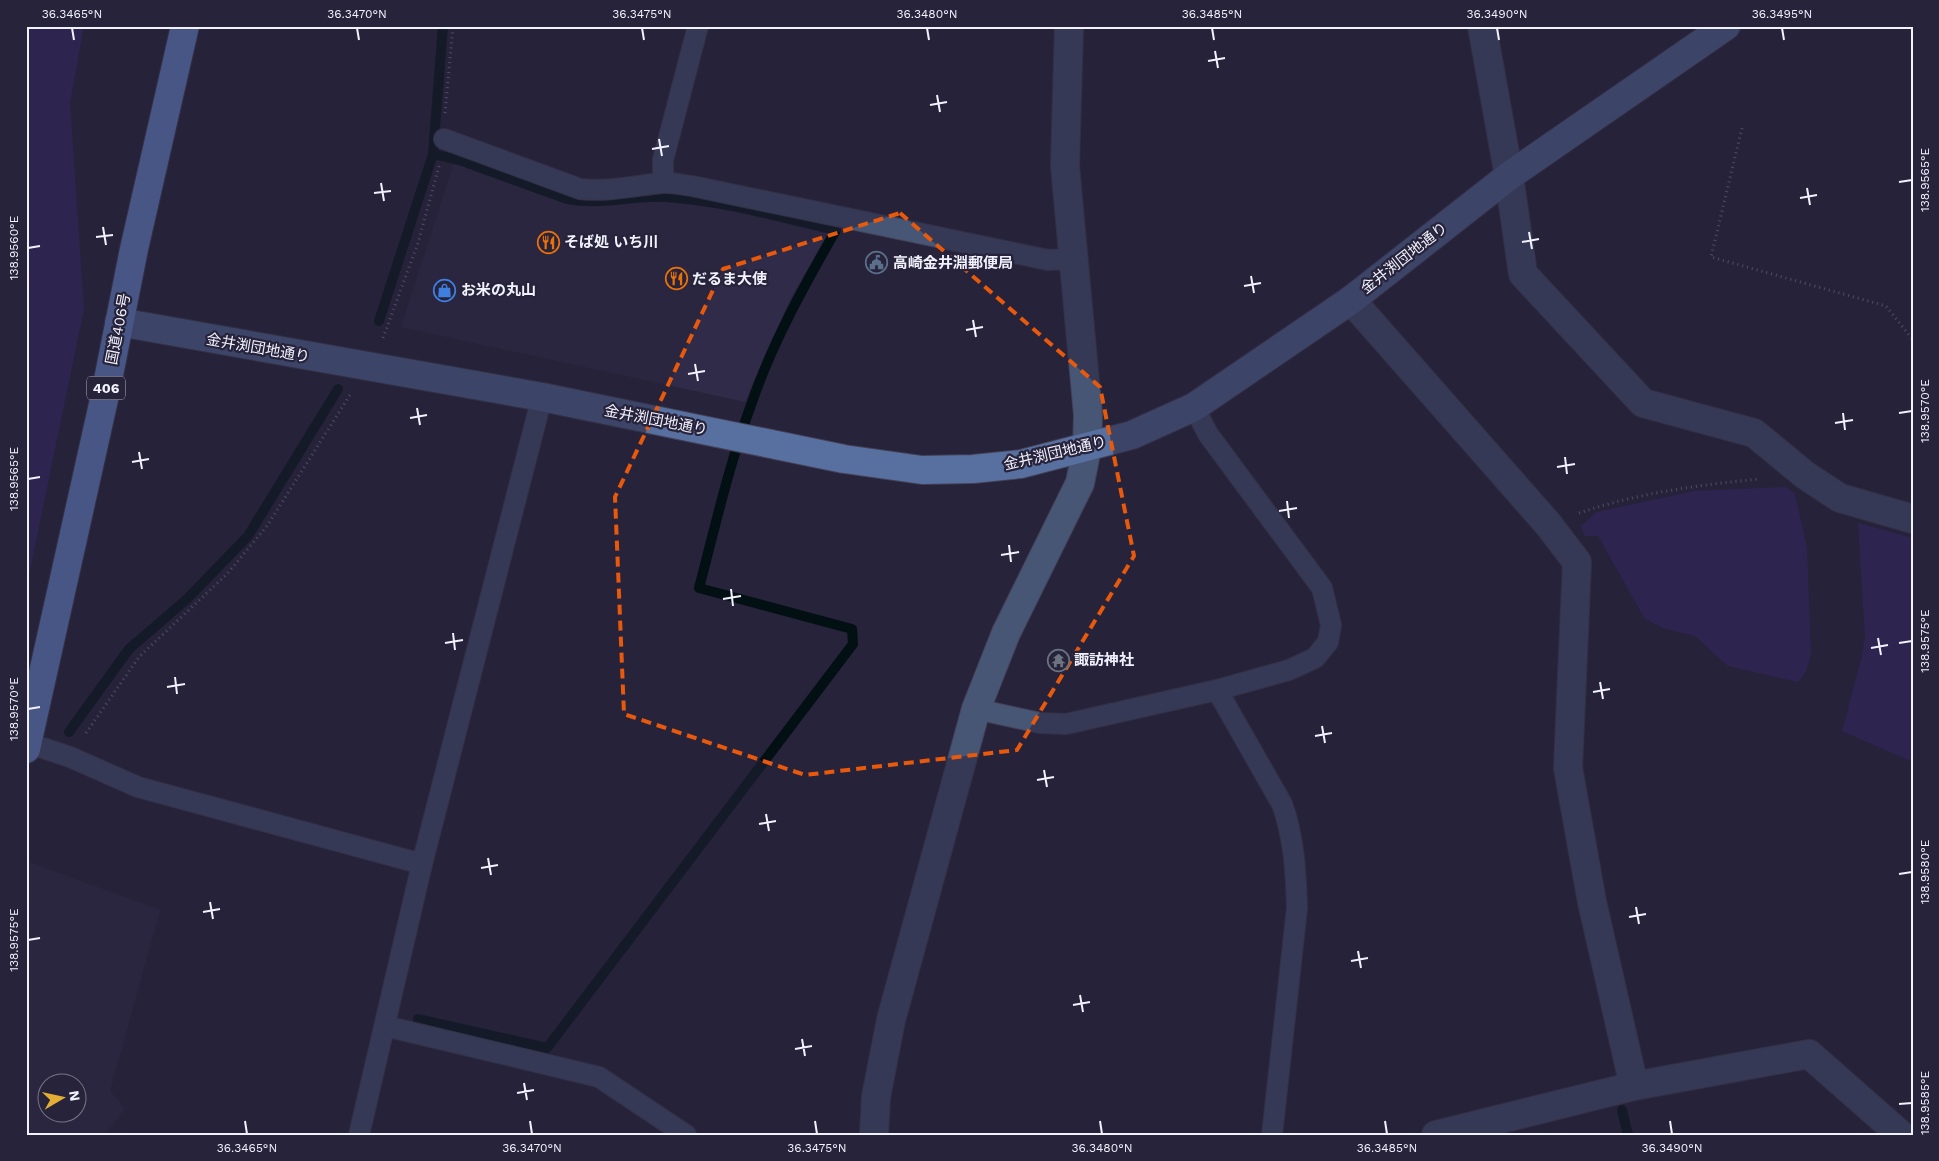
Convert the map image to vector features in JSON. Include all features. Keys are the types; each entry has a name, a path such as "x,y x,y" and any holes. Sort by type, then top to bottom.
{"highway":[{"name":"国道406号","path":"27,746 185,26"}],"street":[{"path":"874,1135 876,1097 891,1020 976,709 1006,633 1080,484 1087,448 1088,415 1072,259 1065,166 1069,26"},
{"path":"1482,26 1509,176 1522,274 1643,403 1754,433 1805,475 1840,498 1913,518"},
{"name":"金井渕団地通り","path":"119,322 542,397 844,459 922,470 973,469 1021,464 1132,435 1194,406 1350,300 1509,176 1726,26"},
{"path":"1350,300 1548,524 1577,562 1568,768 1592,902 1634,1086"},
{"path":"1436,1135 1634,1086 1809,1054 1901,1135"}],"lane":[{"path":"663,182 663,160 698,26"},
{"path":"444,139 580,189 631,188 663,182 692,186 1048,260 1072,259"},
{"path":"359,1135 422,864 542,397"},
{"path":"976,709 1040,723 1066,724 1218,690 1289,670 1315,658 1328,642 1331,625 1322,588 1208,434 1194,406"},
{"path":"1218,690 1282,804 1288,823 1296,877 1297,908 1272,1135"},
{"path":"27,746 70,757 138,787 422,864"},
{"path":"385,1026 599,1077 686,1135"}],"path":[{"path":"444,139 453,26"},
{"path":"1742,128 1711,257 1886,306 1913,340"},
{"path":"70,757 139,657 227,574 267,526 352,392 371,368 418,242 438,170"},
{"path":"1548,524 1599,506 1656,493 1699,485 1805,475"}],"highlighted area":[{"path":"900,213 1100,387 1134,556 1017,750 805,775 624,714 615,497 723,269"}],"shaded area":[{"path":"26,26 84,26 70,103 84,309 26,589"},
{"path":"454,163 582,206 664,201 711,206 828,234 791,298 745,402 401,327"},
{"path":"1785,487 1795,494 1807,548 1811,655 1805,673 1798,682 1728,666 1695,636 1666,629 1645,619 1598,536 1585,536 1581,526 1597,512 1695,491"},
{"path":"1858,523 1913,538 1913,762 1842,731 1865,638"},
{"path":"26,861 160,910 110,1091 125,1109 104,1135 26,1135"}],"waterway":[{"path":"379,321 433,154 443,26"},
{"path":"418,1019 547,1048 853,644 852,629 699,588 729,473 759,382 789,315 836,230 752,210 688,199 666,197 604,201 567,199 462,161 433,154"},
{"path":"69,732 129,649 187,599 248,536 338,389"},
{"path":"1622,1110 1628,1135"}],"place":[{"name":"そば処 いち川","path":"548,242"},
{"name":"高崎金井淵郵便局","path":"877,263"},
{"name":"だるま大使","path":"676,279"},
{"name":"お米の丸山","path":"445,290"},
{"name":"諏訪神社","path":"1058,660"}]}
